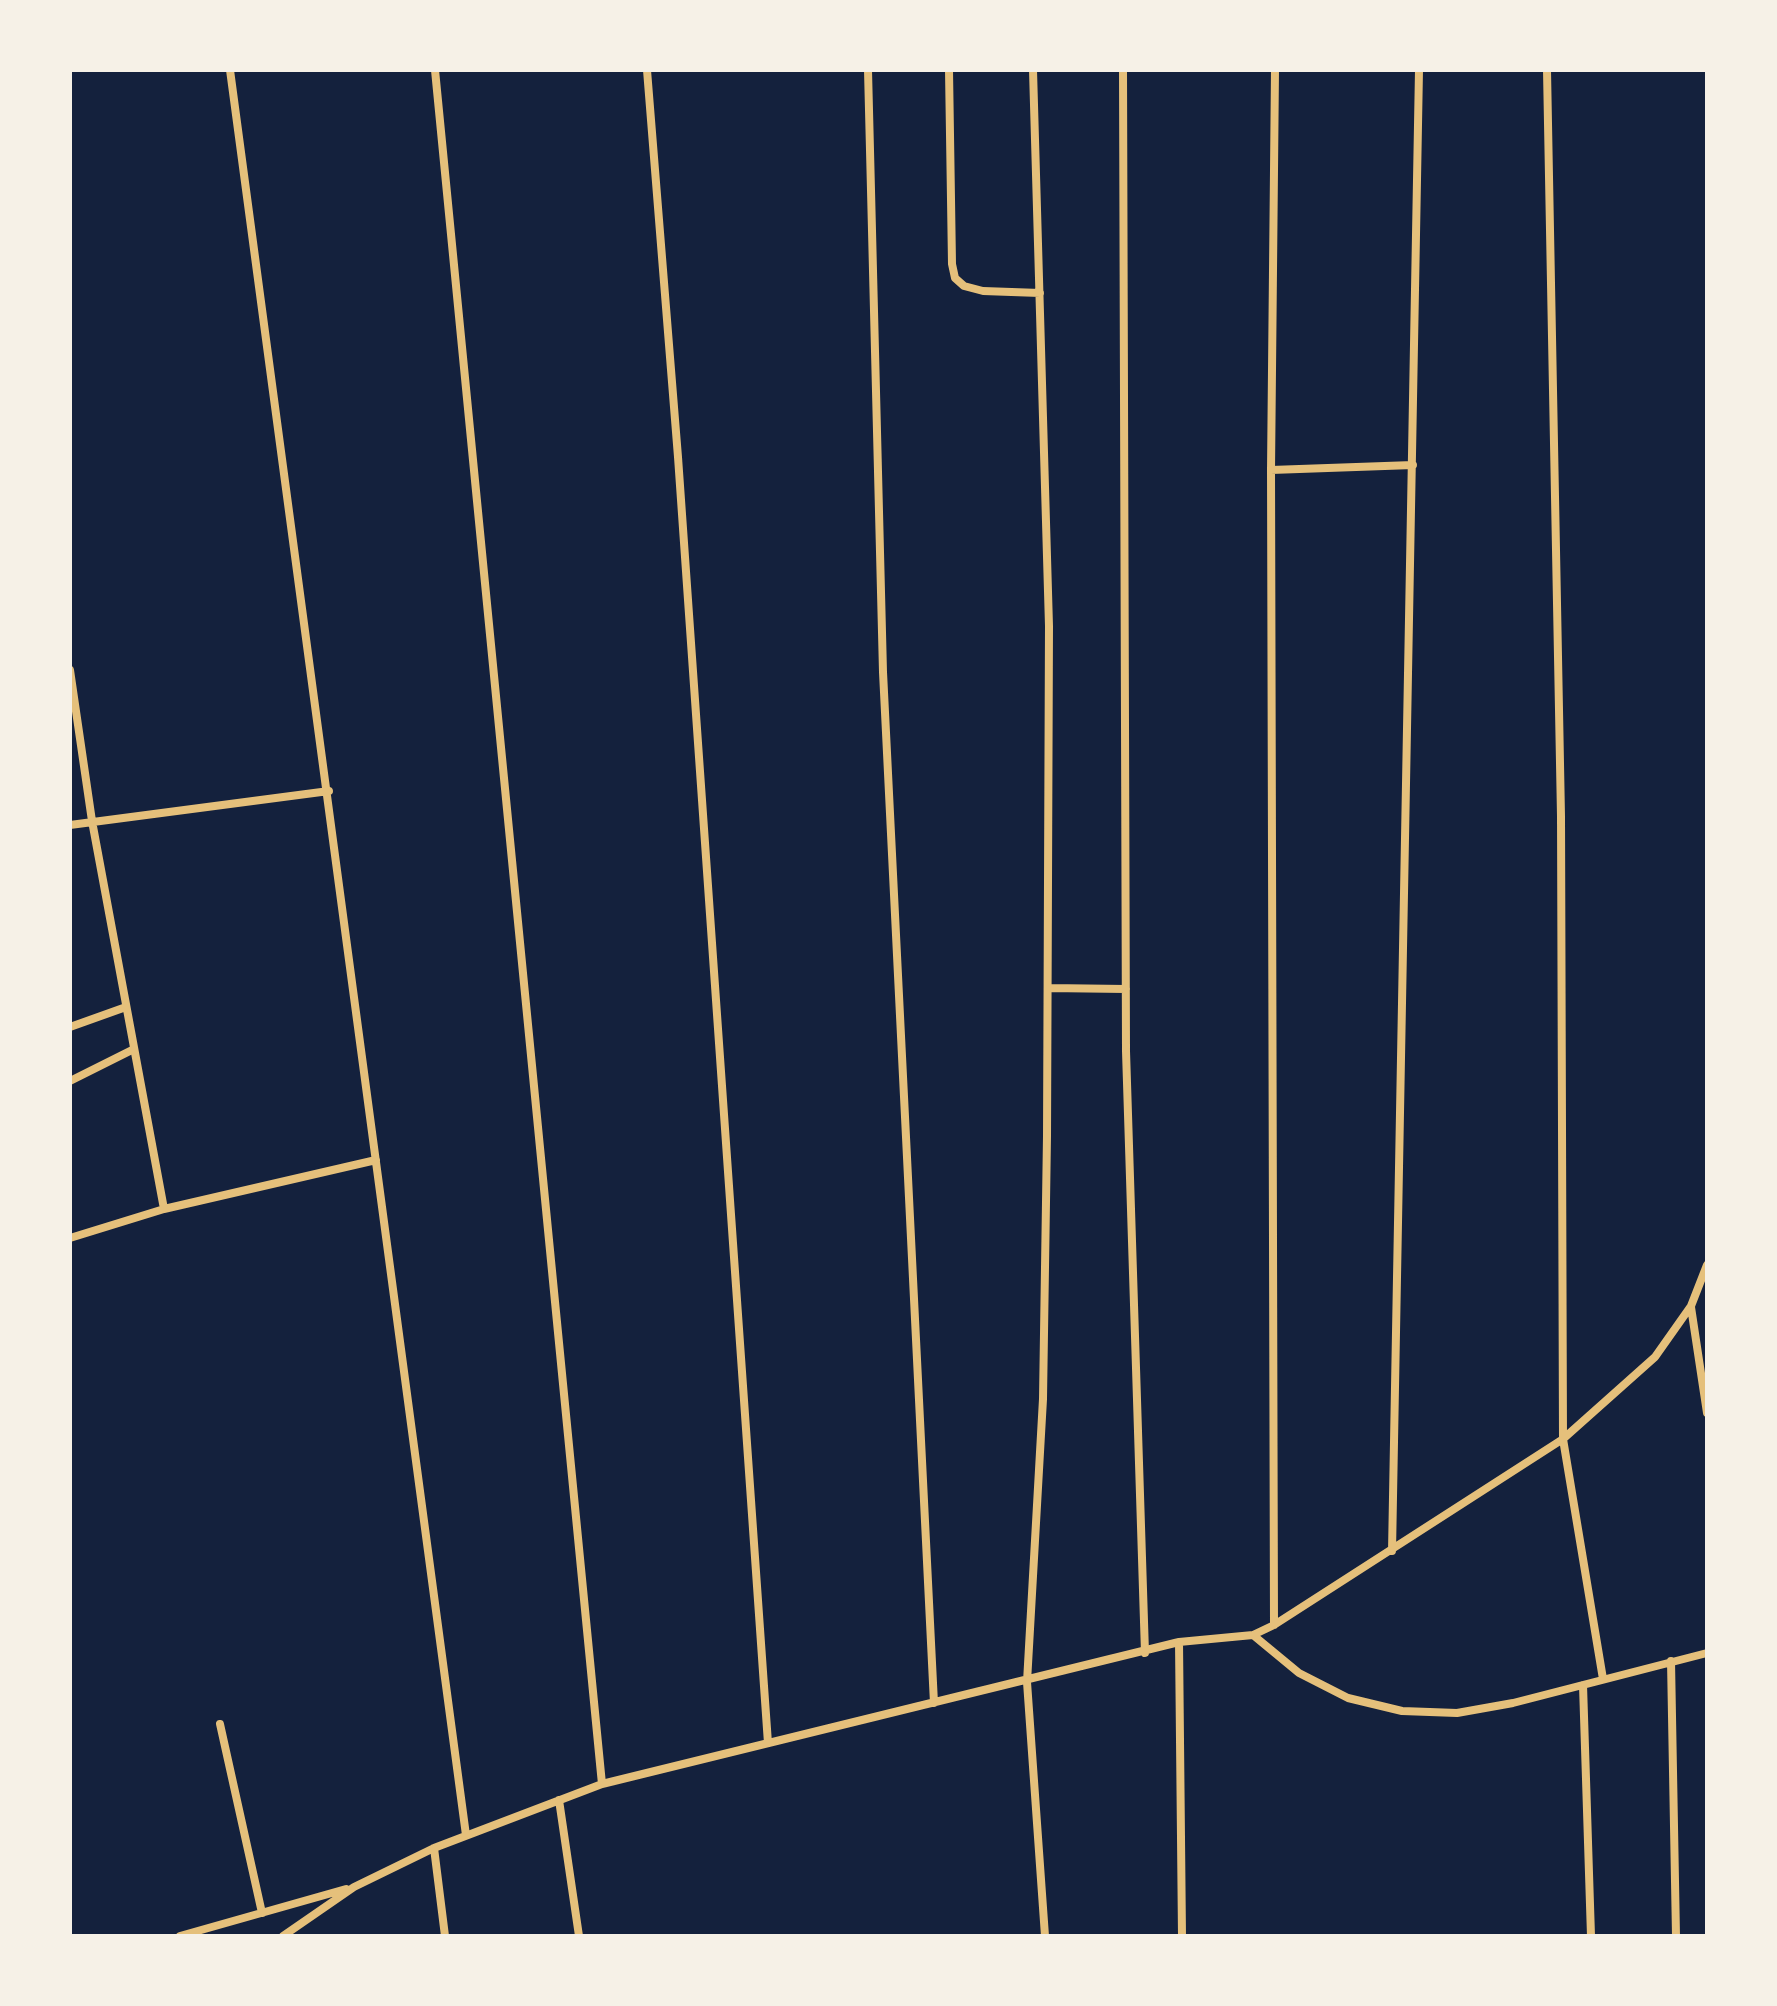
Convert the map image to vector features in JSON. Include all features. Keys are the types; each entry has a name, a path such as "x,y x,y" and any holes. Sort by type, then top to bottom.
{"street":[{"path":"230,70 329,791 466,1835"},
{"path":"435,70 602,1784"},
{"path":"647,70 678,457 768,1743"},
{"path":"868,70 883,672 934,1703"},
{"path":"949,70 952,264 955,278 964,286 983,291 1040,293"},
{"path":"1033,70 1049,626 1048,988 1043,1399 1027,1682 1045,1936"},
{"path":"1123,70 1126,989 1145,1653"},
{"path":"1274,1625 1271,470 1275,70"},
{"path":"1392,1551 1419,70"},
{"path":"1547,70 1561,816 1563,1439 1603,1679"},
{"path":"1271,470 1413,465"},
{"path":"70,670 92,821 164,1209"},
{"path":"70,825 329,791"},
{"path":"1048,988 1126,989"},
{"path":"70,1027 126,1007"},
{"path":"70,1081 134,1049"},
{"path":"70,1238 164,1209 376,1160"},
{"path":"283,1936 354,1887 434,1848 602,1784 1145,1653 1179,1642 1253,1635 1392,1551 1563,1439 1655,1357 1691,1306 1707,1265"},
{"path":"1691,1306 1707,1413"},
{"path":"1253,1635 1299,1673 1348,1698 1402,1711 1457,1713 1707,1653"},
{"path":"1179,1642 1182,1936"},
{"path":"1671,1661 1676,1936"},
{"path":"1583,1685 1591,1936"},
{"path":"220,1724 262,1913"},
{"path":"559,1800 579,1936"},
{"path":"434,1848 445,1936"},
{"path":"180,1936 354,1887"}]}
